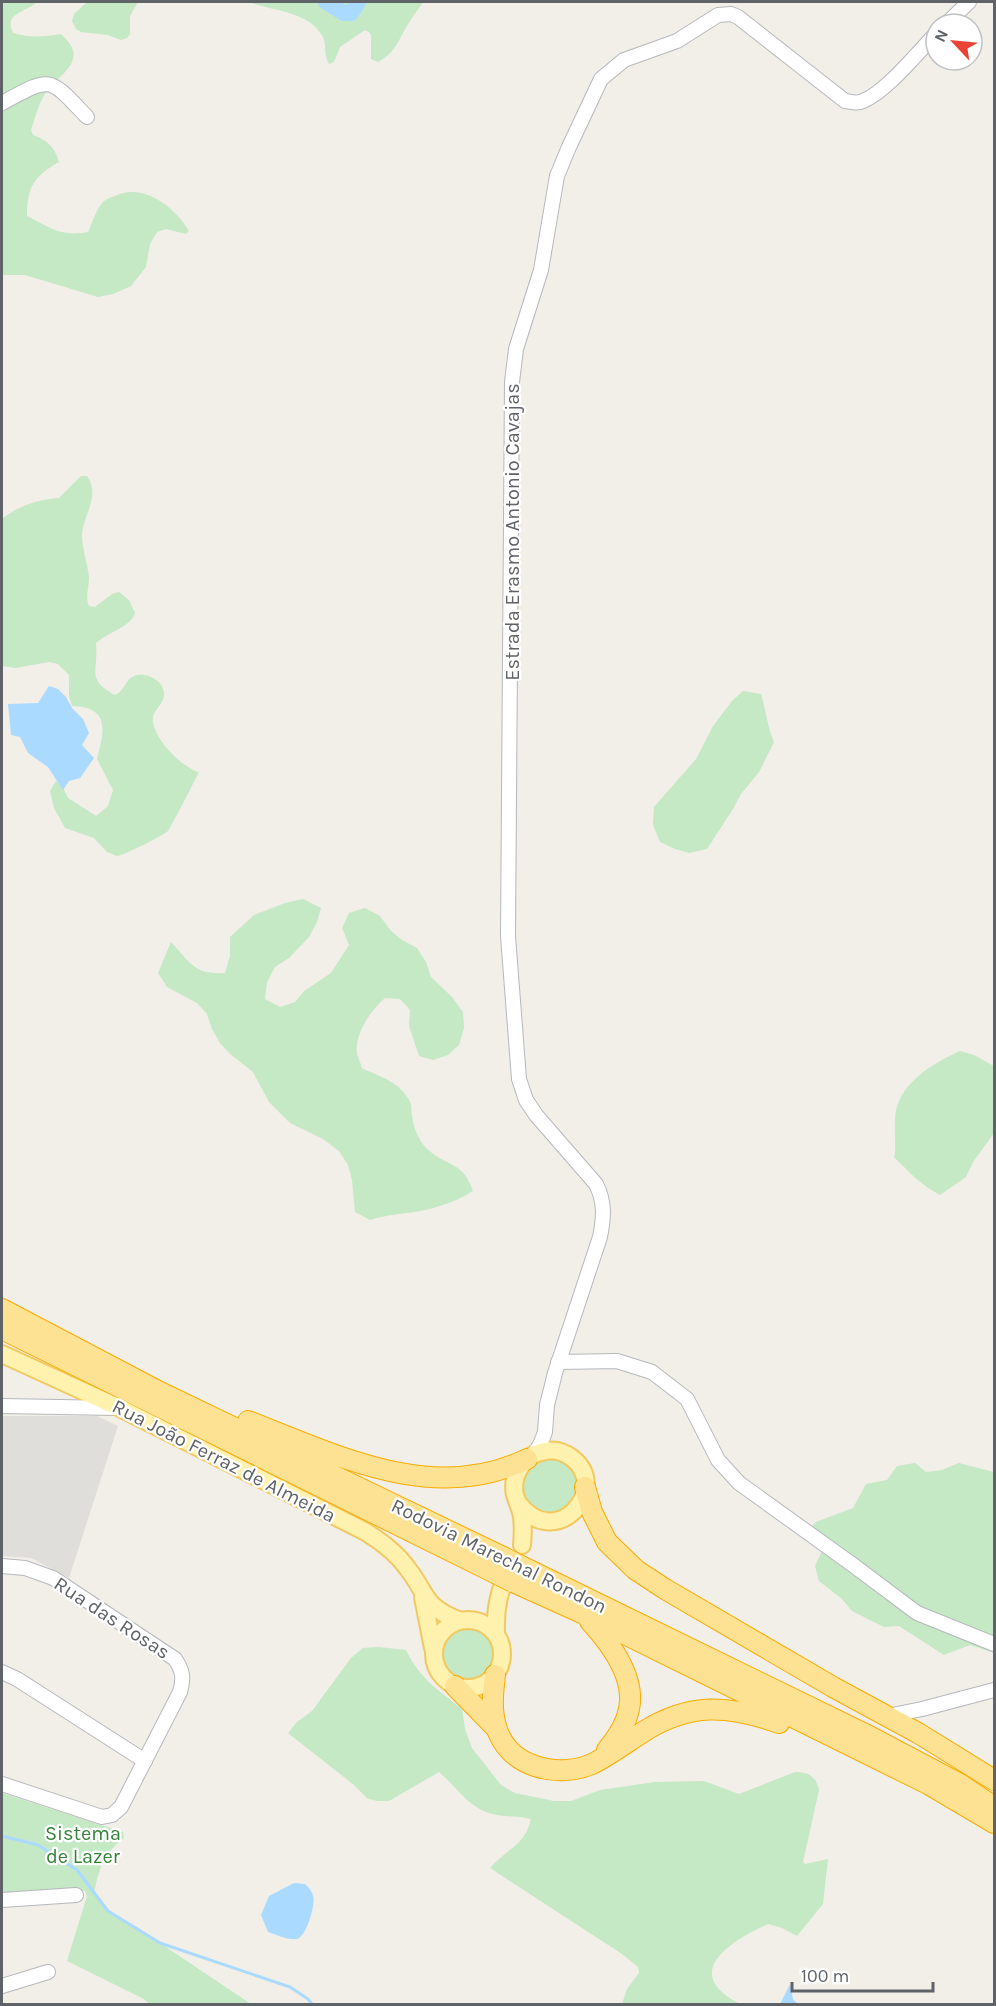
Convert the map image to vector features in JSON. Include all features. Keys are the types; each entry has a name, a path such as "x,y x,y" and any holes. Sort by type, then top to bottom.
{"highway":[{"name":"Rodovia Marechal Rondon","path":"2,1309 584,1614 928,1784 994,1823"},
{"name":"Rodovia Marechal Rondon","path":"2,1329 506,1573 881,1742 960,1784 994,1807"},
{"path":"160,1392 197,1401 352,1461 384,1471 421,1476 470,1477 488,1474 530,1457"},
{"path":"585,1487 592,1512 607,1542 636,1570 705,1612 918,1733 994,1780"},
{"path":"584,1614 608,1642 618,1659 626,1677 630,1695 630,1708 620,1733 597,1762"},
{"path":"495,1675 493,1703 496,1728"},
{"path":"455,1686 496,1728 508,1748 519,1758 544,1769 568,1771 580,1769 597,1762 657,1723 677,1714 705,1708 731,1710 758,1716 874,1759"}],"main road":[{"name":"Rua João Ferraz de Almeida","path":"2,1354 120,1408 381,1542 396,1554 409,1570 423,1596 438,1611 462,1620"},
{"path":"506,1573 496,1609 496,1633 503,1650 495,1675 487,1683 477,1687 466,1689 455,1686 438,1672 434,1661 434,1650 442,1631 485,1604 522,1545 536,1531 563,1519 579,1507 585,1487 584,1479 577,1463 571,1457 555,1451 530,1457 516,1475 514,1485 523,1524 522,1545"},
{"path":"519,1504 533,1518 553,1522"},
{"name":"Rua João Ferraz de Almeida","path":"423,1596 434,1650"},
{"path":"462,1620 483,1622 496,1633"}],"street":[{"name":"Estrada Erasmo Antonio Cavajas","path":"545,1432 547,1405 556,1367 600,1237 604,1218 602,1197 596,1184 536,1115 526,1100 519,1079 508,936 512,382 516,349 541,270 558,176 601,79 624,60 677,41 718,12 738,17 845,101 854,103 861,102 882,88 924,46"},
{"path":"2,103 37,84 52,84 87,117"},
{"path":"556,1367 617,1361 652,1372 687,1399 718,1460 738,1483 917,1613 994,1644"},
{"path":"2,1406 120,1408"},
{"path":"545,1432 548,1442 555,1451"},
{"path":"530,1457 540,1445 545,1432"},
{"name":"Rua das Rosas","path":"2,1566 26,1568 53,1578 175,1659 182,1670 183,1681 180,1692 145,1761"},
{"path":"2,1672 17,1679 145,1761 121,1807 112,1815 102,1817 2,1784"},
{"path":"887,1716 994,1690"},
{"path":"918,1733 916,1723 922,1709"},
{"path":"2,1900 76,1895"},
{"path":"2,1986 48,1972"}],"shaded area":[{"path":"2,1416 97,1416 118,1426 69,1578 31,1558 2,1556"}],"green space":[{"path":"2,2 37,2 13,17 11,26 13,33 25,36 61,34 70,43 73,52 70,66 43,98 31,130 33,135 50,145 59,162 43,172 34,183 28,197 27,216 49,228 63,232 88,232 104,201 126,192 136,192 157,199 167,206 189,231 186,234 166,229 157,232 150,244 146,267 131,286 113,294 98,297 25,275 2,275"},
{"path":"87,2 138,2 130,16 130,34 127,38 121,40 76,29 72,21 74,14"},
{"path":"249,2 423,2 397,44 378,62 371,59 371,35 365,30 340,47 334,62 329,64 323,37 317,28 289,13"},
{"path":"81,476 87,476 92,491 82,535 89,578 87,596 89,606 95,607 112,594 119,592 129,600 135,613 124,626 96,643 95,673 97,679 115,695 134,676 150,676 159,682 164,696 153,717 153,725 168,750 184,764 199,772 168,831 144,845 117,856 107,852 94,838 65,828 54,808 50,791 56,781 60,782 68,798 96,816 108,806 113,790 97,759 102,739 102,723 99,716 85,707 72,706 69,696 69,675 58,664 49,662 15,668 2,666 2,519 29,504 59,498"},
{"path":"743,691 761,694 774,742 759,772 741,794 707,849 689,853 660,842 653,825 654,807 696,759 713,726 732,701"},
{"path":"303,899 321,908 317,922 309,937 289,958 275,967 267,982 265,999 280,1007 295,1002 304,991 331,973 349,945 342,928 349,913 365,908 380,916 391,931 402,940 417,948 426,962 431,977 452,997 463,1012 464,1028 459,1045 448,1055 433,1060 419,1056 409,1026 410,1010 400,999 385,998 374,1009 361,1031 357,1054 362,1068 396,1085 406,1095 421,1142 434,1155 464,1174 473,1191 468,1194 431,1208 370,1220 355,1212 352,1180 348,1165 339,1151 323,1139 290,1123 269,1102 253,1072 220,1043 207,1014 197,1003 167,987 158,973 171,942 188,961 199,969 206,972 225,973 230,956 230,937 254,915"},
{"path":"960,1051 974,1055 994,1066 994,1133 973,1162 966,1177 940,1195 921,1183 894,1157 895,1120 902,1096 917,1077 938,1062"},
{"path":"542,1458 565,1462 576,1475 580,1491 565,1513 540,1514 526,1504 522,1495 524,1477"},
{"path":"915,1463 926,1472 942,1470 959,1463 994,1472 994,1653 970,1645 944,1655 899,1626 884,1627 852,1611 842,1599 819,1581 815,1566 822,1551 810,1536 810,1528 816,1522 853,1508 866,1484 887,1480 897,1466"},
{"path":"462,1624 474,1624 489,1632 497,1647 497,1659 489,1674 474,1682 462,1682 447,1674 439,1659 439,1647 447,1632"},
{"path":"363,1648 406,1650 423,1676 462,1709 465,1729 472,1748 501,1785 515,1793 554,1801 571,1801 600,1790 655,1782 704,1781 739,1794 795,1772 811,1776 816,1781 819,1790 803,1862 805,1864 828,1859 823,1904 797,1936 768,1924 739,1939 717,1959 712,1970 713,1981 722,1992 740,2004 622,2004 627,1989 639,1973 638,1967 622,1954 490,1868 520,1841 531,1819 494,1815 481,1810 468,1801 439,1772 389,1801 368,1799 354,1785 288,1733 297,1722 312,1711 351,1658"},
{"name":"Sistema de Lazer","path":"2,1793 123,1832 124,1838 111,1850 103,1862 94,1894 108,1911 251,2004 149,2004 144,1999 67,1961 87,1896 85,1891 77,1890 2,1894"}],"water":[{"path":"49,686 58,689 83,719 89,733 82,745 94,758 80,778 69,781 63,790 48,767 28,753 20,737 11,735 8,704 38,703"},
{"path":"294,1883 305,1884 314,1900 307,1927 297,1939 268,1932 261,1915 269,1896"},
{"path":"790,1984 793,1999 798,2004 780,2004"}],"waterway":[{"path":"326,2 344,13 351,13 358,2"},
{"path":"2,1836 38,1845 77,1870 108,1911 160,1943 290,1987 312,2004"}]}
